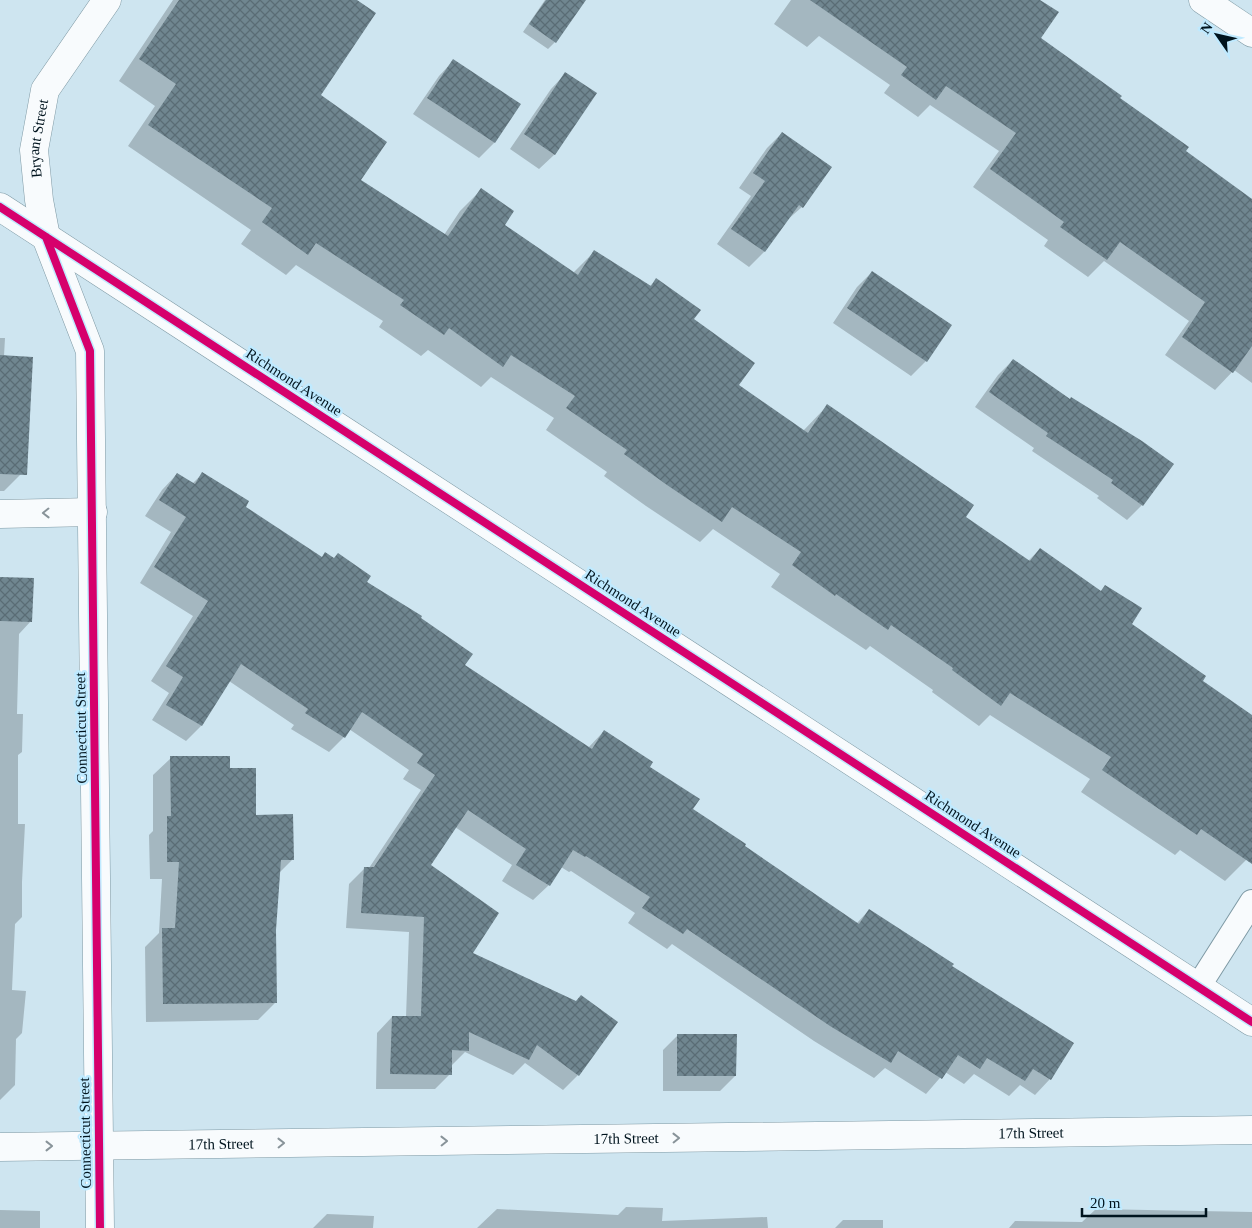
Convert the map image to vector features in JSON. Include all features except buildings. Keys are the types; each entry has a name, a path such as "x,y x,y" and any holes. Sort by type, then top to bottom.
{"street":[{"name":"Bryant Street","path":"46,236 39,200 34,150 45,90 107,0"},
{"path":"1203,0 1252,33"},
{"name":"Richmond Avenue","path":"0,206 1252,1022"},
{"name":"Connecticut Street","path":"46,236 90,351 100,1228"},
{"path":"0,514 93,512"},
{"name":"17th Street","path":"0,1147 1252,1130"}],"lane":[{"path":"1198,987 1252,902"}],"cycle path":[{"path":"0,207 1252,1022"},
{"path":"46,237 90,351 100,1228"}]}
